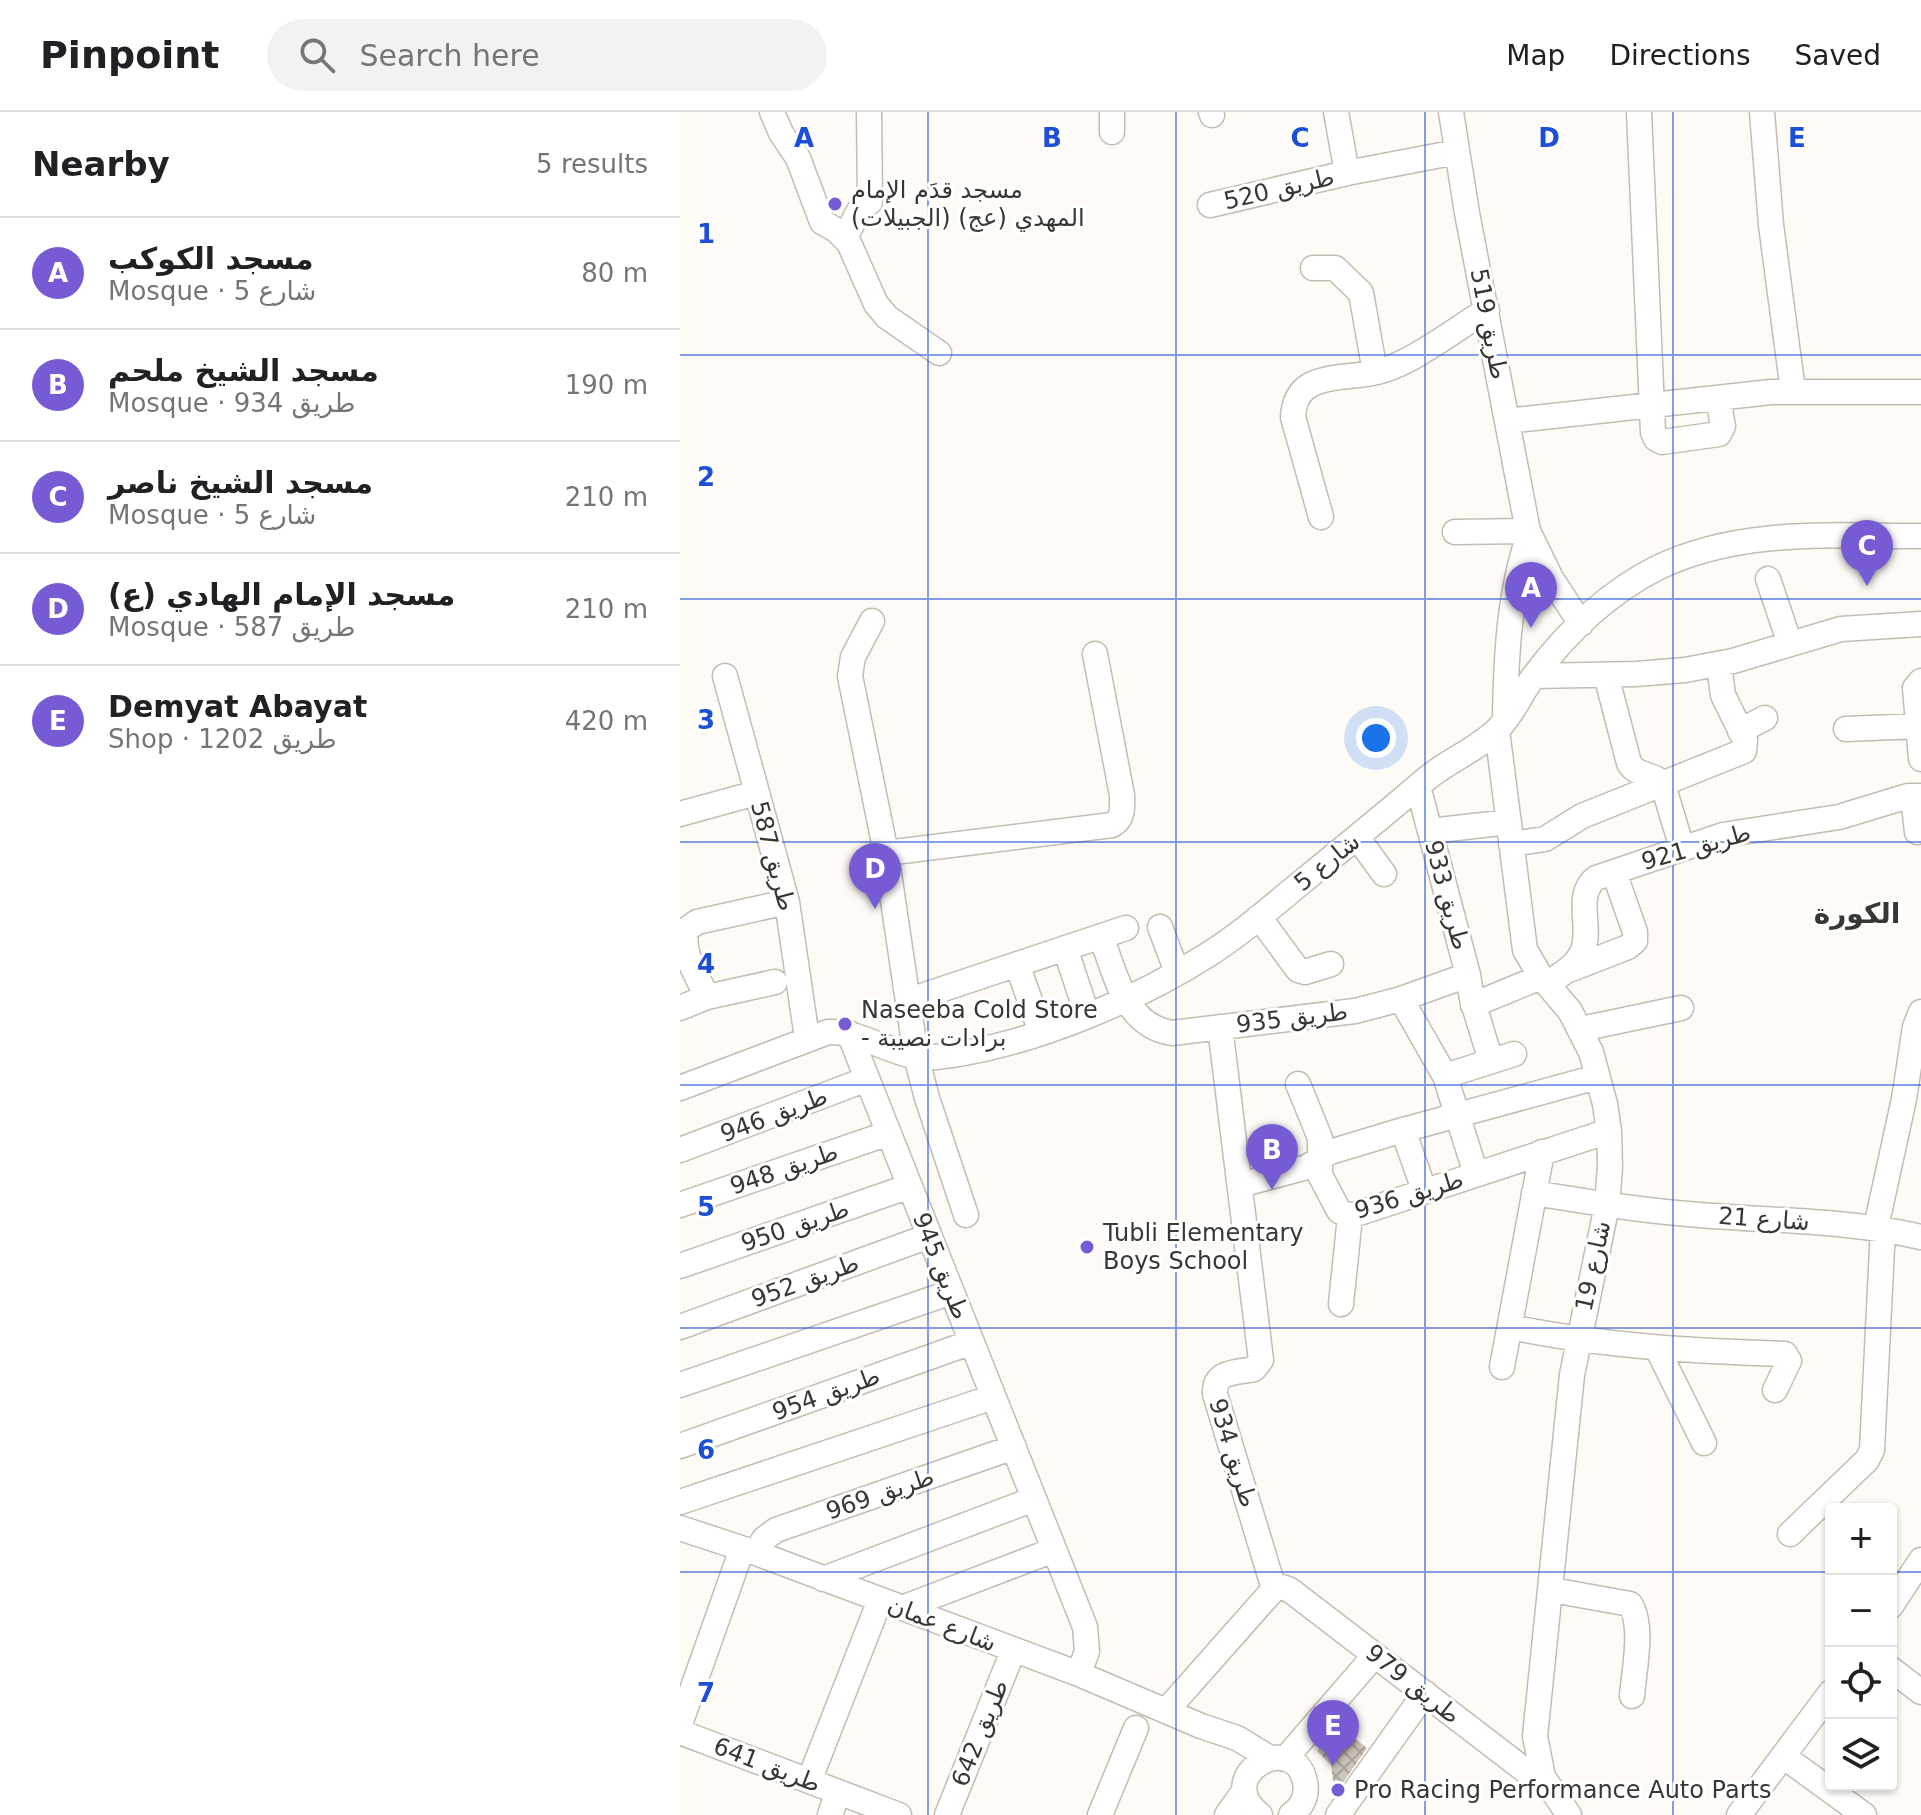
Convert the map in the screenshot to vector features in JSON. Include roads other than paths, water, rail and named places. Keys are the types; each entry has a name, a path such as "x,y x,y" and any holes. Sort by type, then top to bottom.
{"street":[{"path":"772,112 781,133 798,158 822,222 844,237 857,256 876,304 887,317 939,353"},
{"path":"844,237 852,228 857,213 870,202 869,112"},
{"name":"طريق 520","path":"1336,112 1347,173"},
{"name":"طريق 519","path":"1451,112 1528,533 1551,578 1581,624"},
{"path":"1639,112 1654,436 1662,442 1719,434 1723,426 1718,398"},
{"path":"1762,112 1771,225 1793,391"},
{"name":"طريق 520","path":"1210,205 1347,173 1457,152"},
{"path":"1313,268 1335,268 1360,290 1375,372"},
{"path":"1321,517 1293,417 1296,400 1316,383 1395,366 1487,310"},
{"path":"1507,421 1793,391 1921,392"},
{"path":"1455,532 1528,533"},
{"name":"طريق 519","path":"1501,725 1512,613 1528,533"},
{"name":"شارع 5","path":"680,1088 828,1032 849,1033 916,1056 938,1057 1041,1032 1125,999 1205,956 1259,917 1444,765 1501,725 1534,676 1581,624 1612,595 1634,581 1660,567 1720,546 1783,536 1921,536"},
{"path":"1768,579 1790,644"},
{"path":"872,621 853,657 850,671 886,853 916,1056 966,1215"},
{"path":"1534,676 1661,673 1719,664 1857,627 1921,624"},
{"path":"886,853 1112,825 1122,816 1122,795 1095,654"},
{"path":"1430,831 1510,833 1545,839 1582,816 1741,754 1746,744 1723,695 1719,664"},
{"path":"1606,675 1629,763 1635,772 1656,777 1663,785 1682,848"},
{"name":"طريق 587","path":"725,676 787,902 807,1038"},
{"path":"1921,681 1915,688 1921,759"},
{"path":"1740,731 1765,718"},
{"name":"شارع 19","path":"1501,725 1521,936 1525,950 1551,977 1581,1029 1597,1077 1609,1131 1607,1205 1577,1341 1535,1736 1539,1765 1549,1788 1569,1815"},
{"path":"1846,729 1918,726"},
{"name":"طريق 933","path":"1418,786 1468,975 1473,1005 1503,1058 1445,1076"},
{"path":"680,814 756,793"},
{"path":"1917,796 1917,832"},
{"name":"طريق 921","path":"1551,977 1579,957 1585,941 1586,889 1596,878 1744,830 1851,814 1917,796"},
{"path":"1357,837 1384,874"},
{"path":"1473,1005 1628,947 1635,941 1635,932 1614,872"},
{"path":"707,997 686,952 684,940 687,929 697,922 787,902"},
{"path":"1259,917 1298,970 1305,972 1331,964"},
{"path":"1160,927 1177,972"},
{"path":"910,1000 1126,928"},
{"path":"1101,936 1125,999"},
{"path":"1065,948 1087,1014"},
{"path":"1017,964 1041,1032"},
{"name":"طريق 935","path":"1125,999 1148,1026 1172,1033 1340,1013 1401,999 1468,975"},
{"path":"680,1008 707,997 775,982"},
{"path":"1401,999 1445,1076 1476,1174"},
{"path":"1581,1029 1681,1008"},
{"path":"1790,1534 1867,1460 1872,1450 1880,1228 1912,1101 1915,1027 1921,1012"},
{"name":"طريق 934","path":"1220,1027 1261,1360 1254,1369 1223,1374 1214,1388 1274,1589"},
{"name":"طريق 945","path":"849,1033 1085,1627 1087,1651 1079,1674"},
{"path":"1240,1185 1307,1167 1330,1152 1597,1077"},
{"name":"طريق 946","path":"680,1150 867,1079"},
{"name":"طريق 936","path":"1298,1084 1319,1132 1320,1175 1339,1211 1350,1216 1609,1131"},
{"path":"1403,1130 1424,1190"},
{"name":"طريق 948","path":"680,1205 889,1133"},
{"path":"1502,1367 1542,1152"},
{"name":"طريق 950","path":"680,1266 910,1186"},
{"name":"شارع 21","path":"1534,1193 1696,1215 1880,1228 1921,1237"},
{"path":"1341,1304 1350,1216"},
{"name":"طريق 952","path":"680,1327 929,1236"},
{"path":"680,1385 952,1292"},
{"path":"1510,1327 1577,1341 1785,1354 1789,1361 1775,1390"},
{"name":"طريق 954","path":"680,1446 972,1342"},
{"path":"1657,1348 1704,1443"},
{"path":"680,1502 993,1397"},
{"name":"طريق 969","path":"749,1551 776,1530 1014,1447"},
{"path":"823,1579 1034,1499"},
{"name":"شارع عمان","path":"680,1528 1079,1674 1237,1738 1278,1758"},
{"path":"809,1781 891,1604 1054,1550"},
{"path":"680,1724 749,1551"},
{"path":"1897,1597 1921,1560"},
{"name":"طريق 979","path":"1274,1589 1282,1587 1290,1590 1549,1788"},
{"path":"1166,1711 1274,1589"},
{"path":"1552,1590 1618,1599 1630,1604 1636,1613 1637,1626 1632,1696"},
{"name":"طريق 642","path":"947,1815 1013,1651"},
{"path":"1278,1758 1375,1655"},
{"path":"1897,1674 1921,1692"},
{"path":"1338,1815 1425,1693"},
{"path":"1736,1814 1825,1700"},
{"name":"شارع عمان","path":"1201,1726 1227,1747 1246,1783 1251,1808 1260,1815"},
{"path":"1100,1815 1136,1728"},
{"name":"طريق 641","path":"680,1732 809,1781 834,1804 899,1815"},
{"path":"1783,1756 1864,1815"},
{"path":"1227,1815 1261,1761 1278,1758 1300,1769 1304,1777 1303,1811"}],"place":[{"name":"مسجد قدَم الإمام المهدي (عج) (الجبيلات)","path":"835,204"},
{"name":"مسجد الشيخ ناصر","path":"1867,586"},
{"name":"مسجد الكوكب","path":"1531,628"},
{"name":"مسجد الإمام الهادي (ع)","path":"875,909"},
{"name":"Naseeba Cold Store - برادات نصيبة","path":"845,1024"},
{"name":"مسجد الشيخ ملحم","path":"1272,1190"},
{"name":"Tubli Elementary Boys School","path":"1087,1247"},
{"name":"Demyat Abayat","path":"1333,1766"},
{"name":"Pro Racing Performance Auto Parts","path":"1338,1790"}],"district":[{"name":"الكورة","path":"1857,913"}]}
